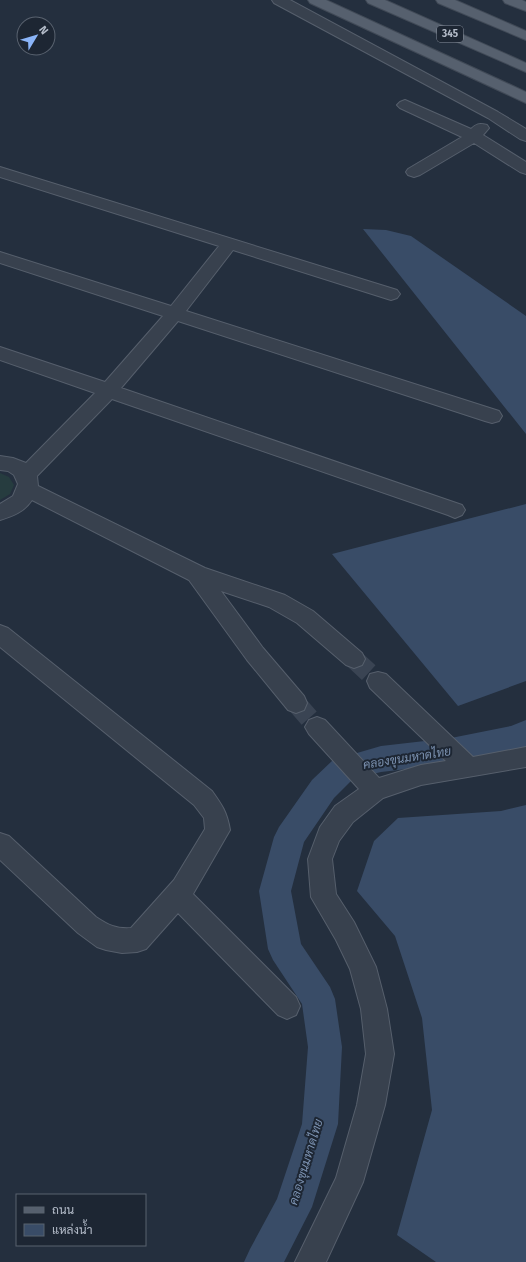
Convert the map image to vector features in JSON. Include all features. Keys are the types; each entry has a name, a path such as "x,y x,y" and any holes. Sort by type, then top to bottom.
{"main road":[{"name":"345","path":"315,0 526,98"},
{"name":"345","path":"373,0 526,68"},
{"name":"345","path":"443,0 526,36"},
{"path":"510,0 526,7"},
{"path":"397,39 526,111"}],"street":[{"path":"279,0 493,115 526,136"},
{"path":"405,105 473,136 526,169"},
{"path":"414,172 466,142 493,115"},
{"path":"0,172 391,294"},
{"path":"0,512 14,507 23,499 27,482 175,313 230,243"},
{"path":"0,257 492,416"},
{"path":"0,353 455,510"},
{"path":"0,463 13,465 21,469 27,482 197,574 277,601 305,617 354,659"},
{"path":"197,574 255,654 296,703"},
{"path":"0,634 204,798 215,814 218,830 183,888 150,928 136,940 122,941 106,938 87,925 0,844"},
{"path":"378,680 462,761"},
{"path":"321,733 370,784"},
{"path":"310,1262 349,1182 371,1105 380,1054 374,1009 363,967 345,931 324,897 320,859 329,835 344,814 370,784 421,775 462,761 515,760 526,757"},
{"path":"177,896 287,1006"}],"green space":[{"path":"0,473 9,477 14,485 10,494 0,500"}],"water":[{"path":"363,229 386,230 411,236 526,316 526,434"},
{"path":"526,504 526,681 458,706 332,554"},
{"path":"526,805 526,1262 436,1262 397,1235 432,1110 422,1018 395,936 357,891 374,841 398,818 501,811"}],"waterway":[{"name":"คลองขุนมหาดไทย","path":"263,1262 293,1207 320,1124 325,1047 318,999 285,949 275,891 290,837 323,789 344,769 381,759 451,751 515,738 526,733"}],"tunnel":[{"path":"354,659 378,681"},
{"path":"296,703 317,727"}]}
